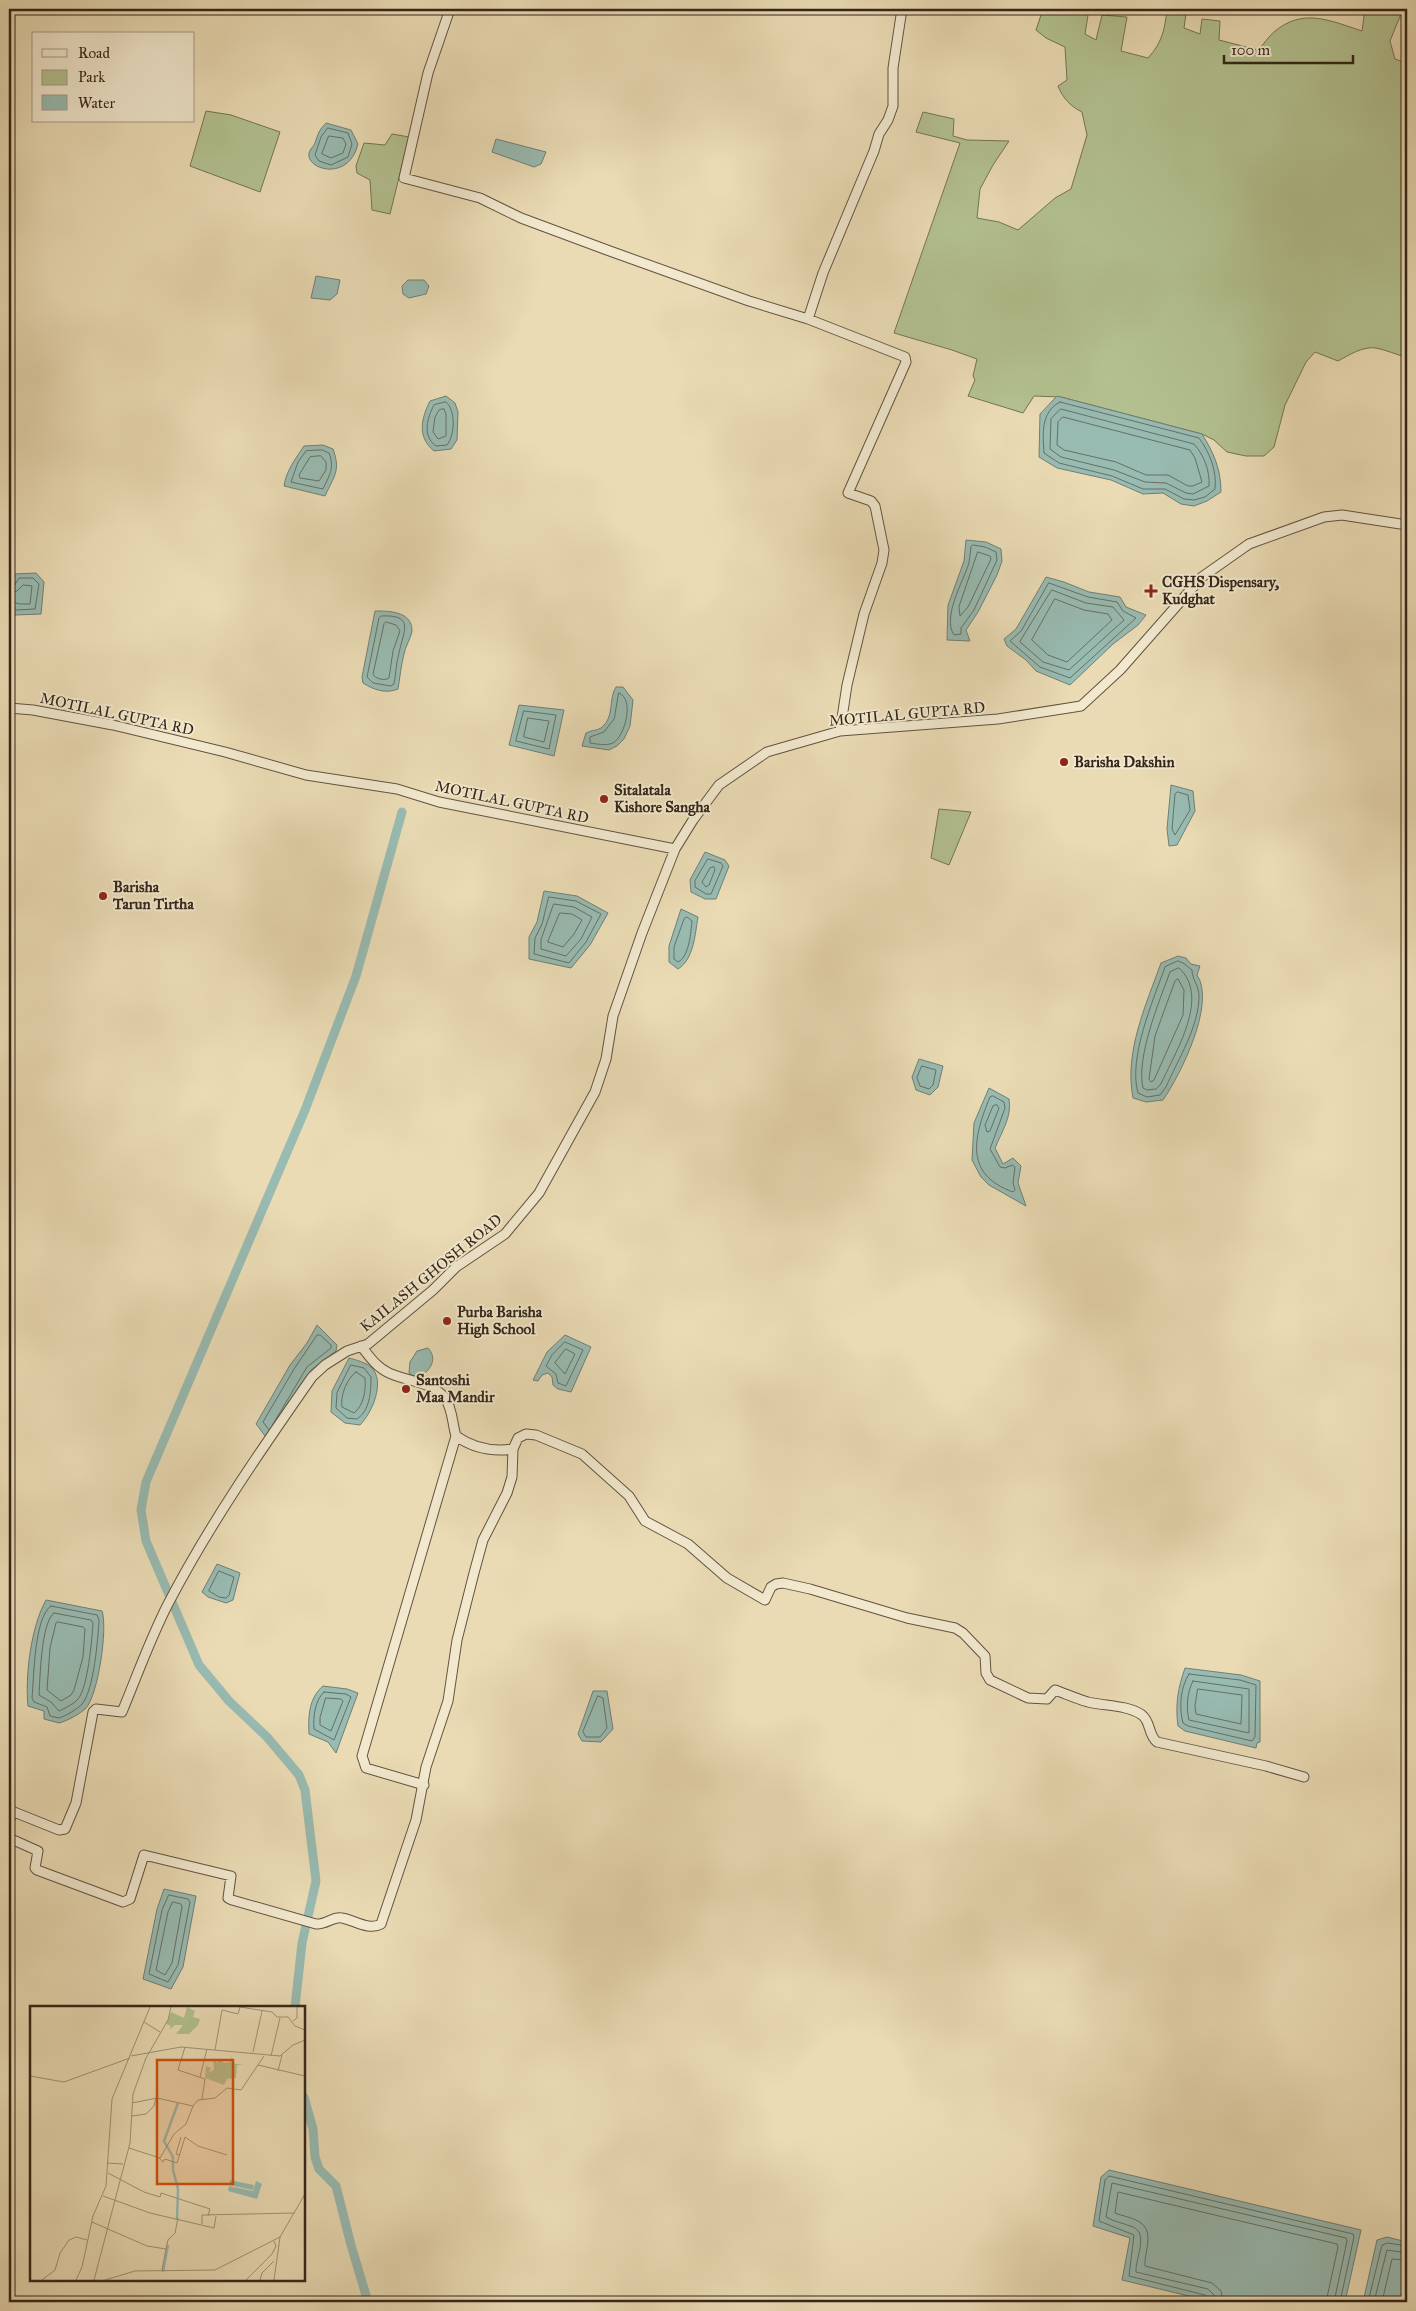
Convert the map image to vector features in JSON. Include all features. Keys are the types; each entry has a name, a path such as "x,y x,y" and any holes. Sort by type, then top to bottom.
{"street":[{"path":"450,9 428,73 404,178 480,198 521,218 749,301 808,319 901,354 906,360 848,493 871,501 875,506 884,550 882,563 864,614 847,685 840,731"},
{"path":"808,319 823,273 842,231 879,134 888,120 893,106 893,68 902,9"},
{"name":"MOTILAL GUPTA RD","path":"9,708 33,710 113,725 225,752 306,775 397,788 439,802 674,849 719,785 767,752 840,731 998,719 1081,706 1120,670 1202,577 1249,544 1324,517 1357,517 1407,525"},
{"name":"KAILASH GHOSH ROAD","path":"11,1810 59,1830 65,1829 76,1803 93,1712 96,1709 122,1712 168,1605 214,1523 312,1377 325,1365 347,1350 368,1344 433,1290 456,1267 505,1234 539,1193 595,1092 606,1059 613,1016 642,932 674,849"},
{"path":"362,1346 375,1364 383,1370 434,1389 445,1398 452,1413 456,1436 362,1756 366,1768 424,1785"},
{"path":"9,1838 38,1851 35,1868 37,1870 123,1902 130,1899 144,1855 231,1876 228,1898 304,1921 324,1924 341,1917 371,1926 381,1924 416,1820 426,1767 448,1701 457,1640 474,1573 484,1540 507,1493 512,1477 513,1449 518,1438 526,1434 536,1435 582,1454 629,1496 645,1521 688,1544 727,1578 764,1600 771,1588 776,1584 783,1583 810,1589 907,1618 955,1628 963,1632 985,1656 986,1673 990,1680 1028,1698 1047,1699 1055,1690 1087,1702 1134,1712 1143,1716 1148,1723 1152,1738 1157,1742 1266,1766 1304,1777"},
{"path":"456,1436 470,1445 491,1450 513,1449"},
{"path":"9,1821 11,1810"}],"green space":[{"path":"1043,9 1089,9 1085,34 1096,40 1102,15 1127,17 1121,51 1148,58 1157,47 1162,35 1167,9 1184,9 1186,14 1184,28 1200,34 1202,19 1220,21 1219,40 1258,50 1274,32 1285,24 1296,20 1317,18 1362,31 1365,9 1403,9 1390,41 1395,59 1407,63 1407,357 1380,349 1366,348 1338,361 1315,352 1306,362 1285,405 1274,447 1264,456 1246,456 1227,452 1214,440 1202,434 1061,397 1034,396 1023,413 968,396 975,380 973,376 977,359 894,333 960,143 916,132 923,112 954,119 953,136 967,140 1009,141 980,189 977,218 999,222 1018,230 1055,198 1071,189 1087,135 1082,112 1067,101 1058,86 1067,80 1065,47 1046,38 1036,30"},
{"path":"206,111 231,115 280,132 260,192 190,166"},
{"path":"392,134 409,137 390,214 372,210 370,180 357,173 356,166 364,143 385,145"},
{"path":"939,809 971,812 949,865 931,858"}],"water":[{"path":"326,123 351,130 358,144 353,156 346,164 338,168 321,168 310,159 309,153 320,130"},
{"path":"496,139 546,152 541,164 534,167 492,152"},
{"path":"316,276 340,280 337,294 330,300 311,298"},
{"path":"408,280 424,280 429,286 426,294 409,298 403,294 402,286"},
{"path":"446,396 455,403 458,412 457,440 451,449 434,451 425,440 423,434 424,414 430,401"},
{"path":"1057,396 1202,434 1216,462 1220,476 1221,492 1207,501 1194,506 1181,504 1163,493 1143,494 1111,480 1057,468 1039,457 1040,414"},
{"path":"323,445 333,449 336,463 334,478 325,496 284,486 289,470 304,446"},
{"path":"966,540 986,542 1001,549 1002,561 978,612 966,630 970,641 947,640 948,605 964,561"},
{"path":"36,573 44,582 41,614 15,615 9,610 9,589 14,574"},
{"path":"1046,577 1089,592 1120,597 1126,607 1146,615 1138,625 1113,644 1070,685 1036,671 1026,660 1007,646 1004,639 1016,629"},
{"path":"375,611 399,614 408,619 411,624 412,631 401,667 398,689 380,690 371,688 363,683 362,677"},
{"path":"616,687 623,687 633,700 630,726 624,739 617,746 609,750 582,746 586,733 601,728 608,719"},
{"path":"519,705 564,710 554,756 509,745"},
{"path":"1171,785 1193,791 1195,811 1177,845 1169,846 1167,829"},
{"path":"705,852 725,860 729,866 716,899 705,899 691,892 690,880"},
{"path":"544,891 577,896 608,913 590,945 571,968 529,959 529,937 537,922"},
{"path":"681,909 698,917 691,953 678,969 669,962 669,946"},
{"path":"1178,956 1186,958 1191,964 1200,966 1197,975 1202,987 1199,1020 1187,1056 1163,1100 1146,1102 1133,1098 1131,1063 1134,1046 1143,1012 1161,963"},
{"path":"919,1059 943,1066 938,1087 930,1095 916,1090 912,1077"},
{"path":"989,1088 1009,1099 1008,1118 995,1148 1003,1164 1013,1158 1021,1166 1018,1183 1026,1206 989,1185 981,1177 972,1160 974,1123"},
{"path":"317,1325 337,1345 336,1351 311,1370 269,1441 256,1424 290,1365 307,1343"},
{"path":"565,1335 591,1347 571,1392 558,1389 553,1385 552,1377 548,1373 542,1375 538,1381 533,1380 547,1352"},
{"path":"428,1348 433,1359 431,1366 423,1375 413,1376 409,1373 410,1362 417,1351"},
{"path":"349,1358 363,1362 371,1367 377,1380 376,1397 373,1405 360,1425 345,1423 331,1412 332,1391"},
{"path":"217,1564 240,1573 233,1600 226,1603 208,1597 202,1592"},
{"path":"46,1600 102,1611 104,1620 101,1661 90,1701 80,1713 59,1723 44,1719 44,1711 28,1706 27,1680 30,1652 36,1624"},
{"path":"1185,1668 1241,1675 1260,1681 1260,1742 1257,1743 1256,1748 1185,1731 1178,1726 1178,1697"},
{"path":"323,1686 347,1689 358,1693 336,1753 328,1742 309,1734 310,1708 315,1696"},
{"path":"593,1691 607,1691 613,1729 601,1742 582,1741 578,1734"},
{"path":"164,1889 196,1896 183,1967 171,1989 143,1979 157,1909"},
{"path":"1109,2170 1361,2230 1345,2302 1214,2302 1122,2280 1130,2238 1093,2226 1101,2177"},
{"path":"1387,2237 1407,2242 1407,2302 1363,2302 1377,2240"}],"waterway":[{"path":"295,2006 302,1943 316,1881 305,1790 299,1775 267,1737 229,1701 199,1665 146,1541 141,1510 146,1482 305,1110 356,976 402,812"},
{"path":"305,2101 313,2129 315,2157 319,2169 336,2186 368,2302"}],"place":[{"name":"CGHS Dispensary, Kudghat","path":"1151,591"},
{"name":"Barisha Dakshin","path":"1064,762"},
{"name":"Sitalatala Kishore Sangha","path":"604,799"},
{"name":"Barisha Tarun Tirtha","path":"103,896"},
{"name":"Purba Barisha High School","path":"447,1321"},
{"name":"Santoshi Maa Mandir","path":"406,1389"}]}
